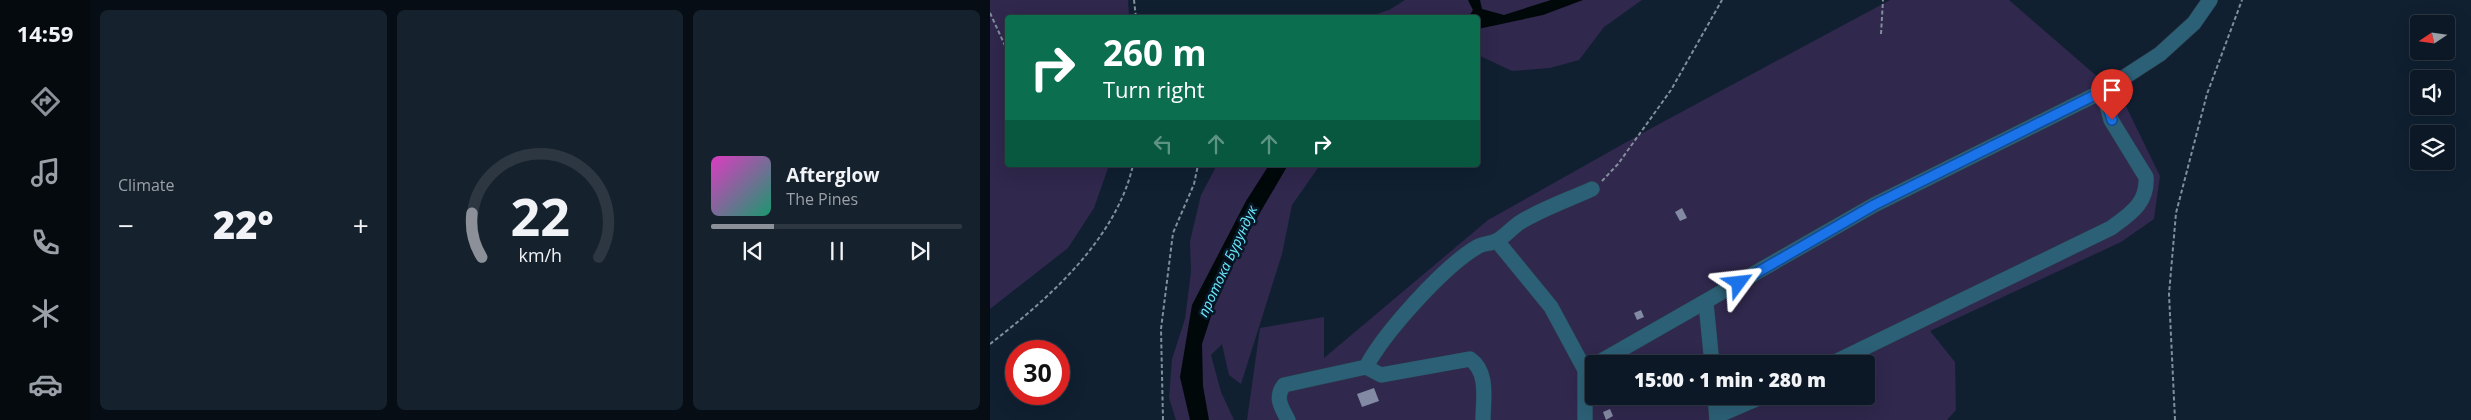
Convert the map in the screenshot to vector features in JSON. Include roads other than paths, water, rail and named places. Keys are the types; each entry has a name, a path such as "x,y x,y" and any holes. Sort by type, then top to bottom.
{"street":[{"path":"1612,355 1874,205 2103,91 2160,54 2194,23 2210,0"},
{"path":"1850,355 2104,232 2138,208 2147,186 2146,177 2112,120 2103,91"},
{"path":"1366,368 1375,351 1445,272 1478,246 1497,240 1520,222 1592,189"},
{"path":"1497,240 1551,307 1585,356"},
{"path":"1706,302 1711,355"},
{"path":"1288,420 1279,403 1280,392 1284,386 1366,368 1381,375 1470,360 1478,365 1483,376 1483,420"},
{"path":"1585,420 1587,405"},
{"path":"1716,405 1717,418 1744,405"}],"water":[{"path":"1468,0 1480,0 1482,9 1504,15 1551,0 1583,0 1543,15 1480,29 1480,15 1470,15 1473,10"},
{"name":"протока Бурундук","path":"1268,167 1287,167 1244,240 1214,307 1202,344 1203,386 1209,420 1190,420 1180,377 1192,305 1246,201"}]}
